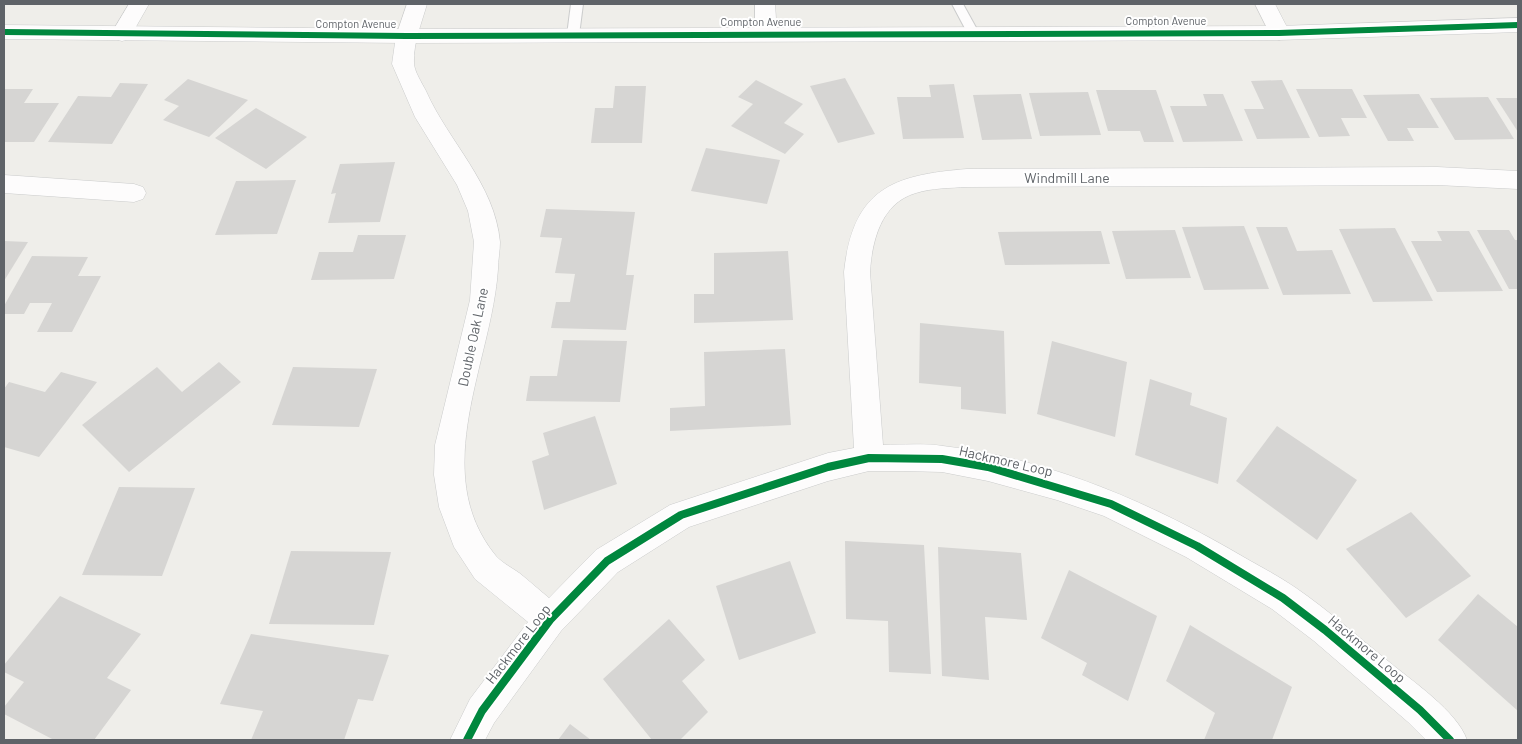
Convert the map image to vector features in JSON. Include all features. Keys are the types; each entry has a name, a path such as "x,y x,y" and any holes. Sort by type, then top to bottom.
{"street":[{"path":"122,34 139,4"},
{"name":"Double Oak Lane","path":"417,4 408,36 404,64 426,117 454,158 469,185 480,211 487,242 483,300 449,445 449,475 454,507 464,537 486,568 512,587 550,620"},
{"path":"765,4 766,33"},
{"path":"1265,4 1279,33"},
{"name":"Compton Avenue","path":"4,32 408,36 766,33 1279,33 1518,25"},
{"name":"Windmill Lane","path":"869,458 857,272 859,249 864,232 879,208 904,187 923,182 977,178 1437,176 1518,180"},
{"path":"4,184 134,193"},
{"name":"Hackmore Loop","path":"468,740 482,711 550,620 607,561 681,515 828,467 869,458 942,459 988,467 1111,504 1197,546 1283,598 1347,648 1420,710 1450,740"}],"lane":[{"path":"573,35 577,4"},
{"path":"958,4 973,33"}],"building":[{"path":"845,78 875,134 838,143 810,86"},
{"path":"188,79 248,100 209,137 163,120 179,106 164,100"},
{"path":"756,80 803,104 784,123 804,134 785,154 731,126 753,104 738,97"},
{"path":"1282,80 1310,138 1257,139 1244,109 1264,109 1251,81"},
{"path":"120,83 148,84 112,144 48,142 78,96 111,97"},
{"path":"954,84 964,138 903,139 897,97 931,97 929,85"},
{"path":"615,86 646,86 642,143 591,143 595,108 613,108"},
{"path":"4,89 33,89 24,103 59,103 34,142 4,142"},
{"path":"1296,89 1352,89 1367,118 1341,118 1350,136 1319,137"},
{"path":"1096,90 1156,90 1174,142 1144,142 1140,131 1108,131"},
{"path":"1088,92 1101,135 1040,136 1029,93"},
{"path":"1021,94 1032,139 982,140 973,95"},
{"path":"1203,94 1223,94 1243,141 1183,142 1170,106 1207,106"},
{"path":"1419,94 1439,128 1407,128 1414,141 1388,141 1363,95"},
{"path":"1488,97 1514,139 1455,140 1430,98"},
{"path":"1496,98 1518,98 1518,132"},
{"path":"256,108 307,137 266,169 215,138"},
{"path":"706,148 780,160 767,204 691,191"},
{"path":"395,162 380,222 328,223 336,193 331,194 340,164"},
{"path":"296,180 277,234 215,235 236,181"},
{"path":"546,209 635,212 626,275 634,275 626,330 551,328 556,302 570,302 575,274 555,273 562,238 540,237"},
{"path":"1244,226 1269,289 1204,290 1182,227"},
{"path":"1256,227 1287,227 1297,251 1332,250 1351,294 1283,295"},
{"path":"1395,228 1433,301 1373,302 1339,229"},
{"path":"1175,230 1191,278 1126,279 1112,231"},
{"path":"1477,230 1509,230 1515,240 1518,240 1518,289 1509,289"},
{"path":"1101,231 1110,264 1005,265 998,232"},
{"path":"1437,231 1469,231 1503,291 1437,292 1411,241 1442,241"},
{"path":"358,235 406,235 394,279 311,280 319,252 353,252"},
{"path":"4,241 28,242 4,281"},
{"path":"788,251 793,320 694,323 694,294 714,294 714,253"},
{"path":"32,256 88,257 78,276 101,276 72,332 37,332 52,303 30,303 24,314 4,314 4,306"},
{"path":"920,323 1004,331 1006,414 961,409 961,387 919,383"},
{"path":"563,340 627,341 620,402 526,401 530,376 557,376"},
{"path":"1052,341 1127,362 1115,437 1037,414"},
{"path":"785,349 791,425 670,431 670,408 705,406 704,352"},
{"path":"219,362 241,382 129,472 82,425 157,367 182,392"},
{"path":"293,367 377,369 359,427 272,425"},
{"path":"61,372 97,382 39,457 4,447 4,389 9,382 45,392"},
{"path":"1150,379 1192,393 1190,405 1227,418 1218,484 1135,455"},
{"path":"595,416 617,484 544,510 532,461 549,455 543,433"},
{"path":"1277,426 1357,480 1317,540 1236,481"},
{"path":"119,487 195,488 162,576 82,575"},
{"path":"1411,512 1471,576 1406,618 1346,549"},
{"path":"845,541 924,545 931,674 889,672 888,621 846,619"},
{"path":"938,547 1021,553 1027,620 985,617 989,680 942,676"},
{"path":"291,551 391,552 374,625 269,624"},
{"path":"790,561 816,633 739,660 716,586"},
{"path":"1069,570 1157,616 1128,701 1082,675 1087,663 1041,638"},
{"path":"1478,594 1518,627 1518,711 1438,640"},
{"path":"60,596 141,634 107,678 131,690 94,740 54,740 4,714 4,707 24,682 4,672 4,665"},
{"path":"669,619 705,660 682,681 708,712 680,740 652,740 603,679"},
{"path":"1190,625 1292,687 1272,740 1204,740 1215,713 1166,681"},
{"path":"251,634 389,655 373,701 358,699 344,740 251,740 263,711 220,704"},
{"path":"570,724 591,740 558,740"}],"cycle path":[{"path":"4,32 407,36 1279,33 1518,25"},
{"path":"467,740 482,711 550,620 607,561 681,515 828,467 869,458 942,459 988,467 1057,486 1111,504 1197,546 1283,598 1325,630 1420,710 1450,740"}]}
